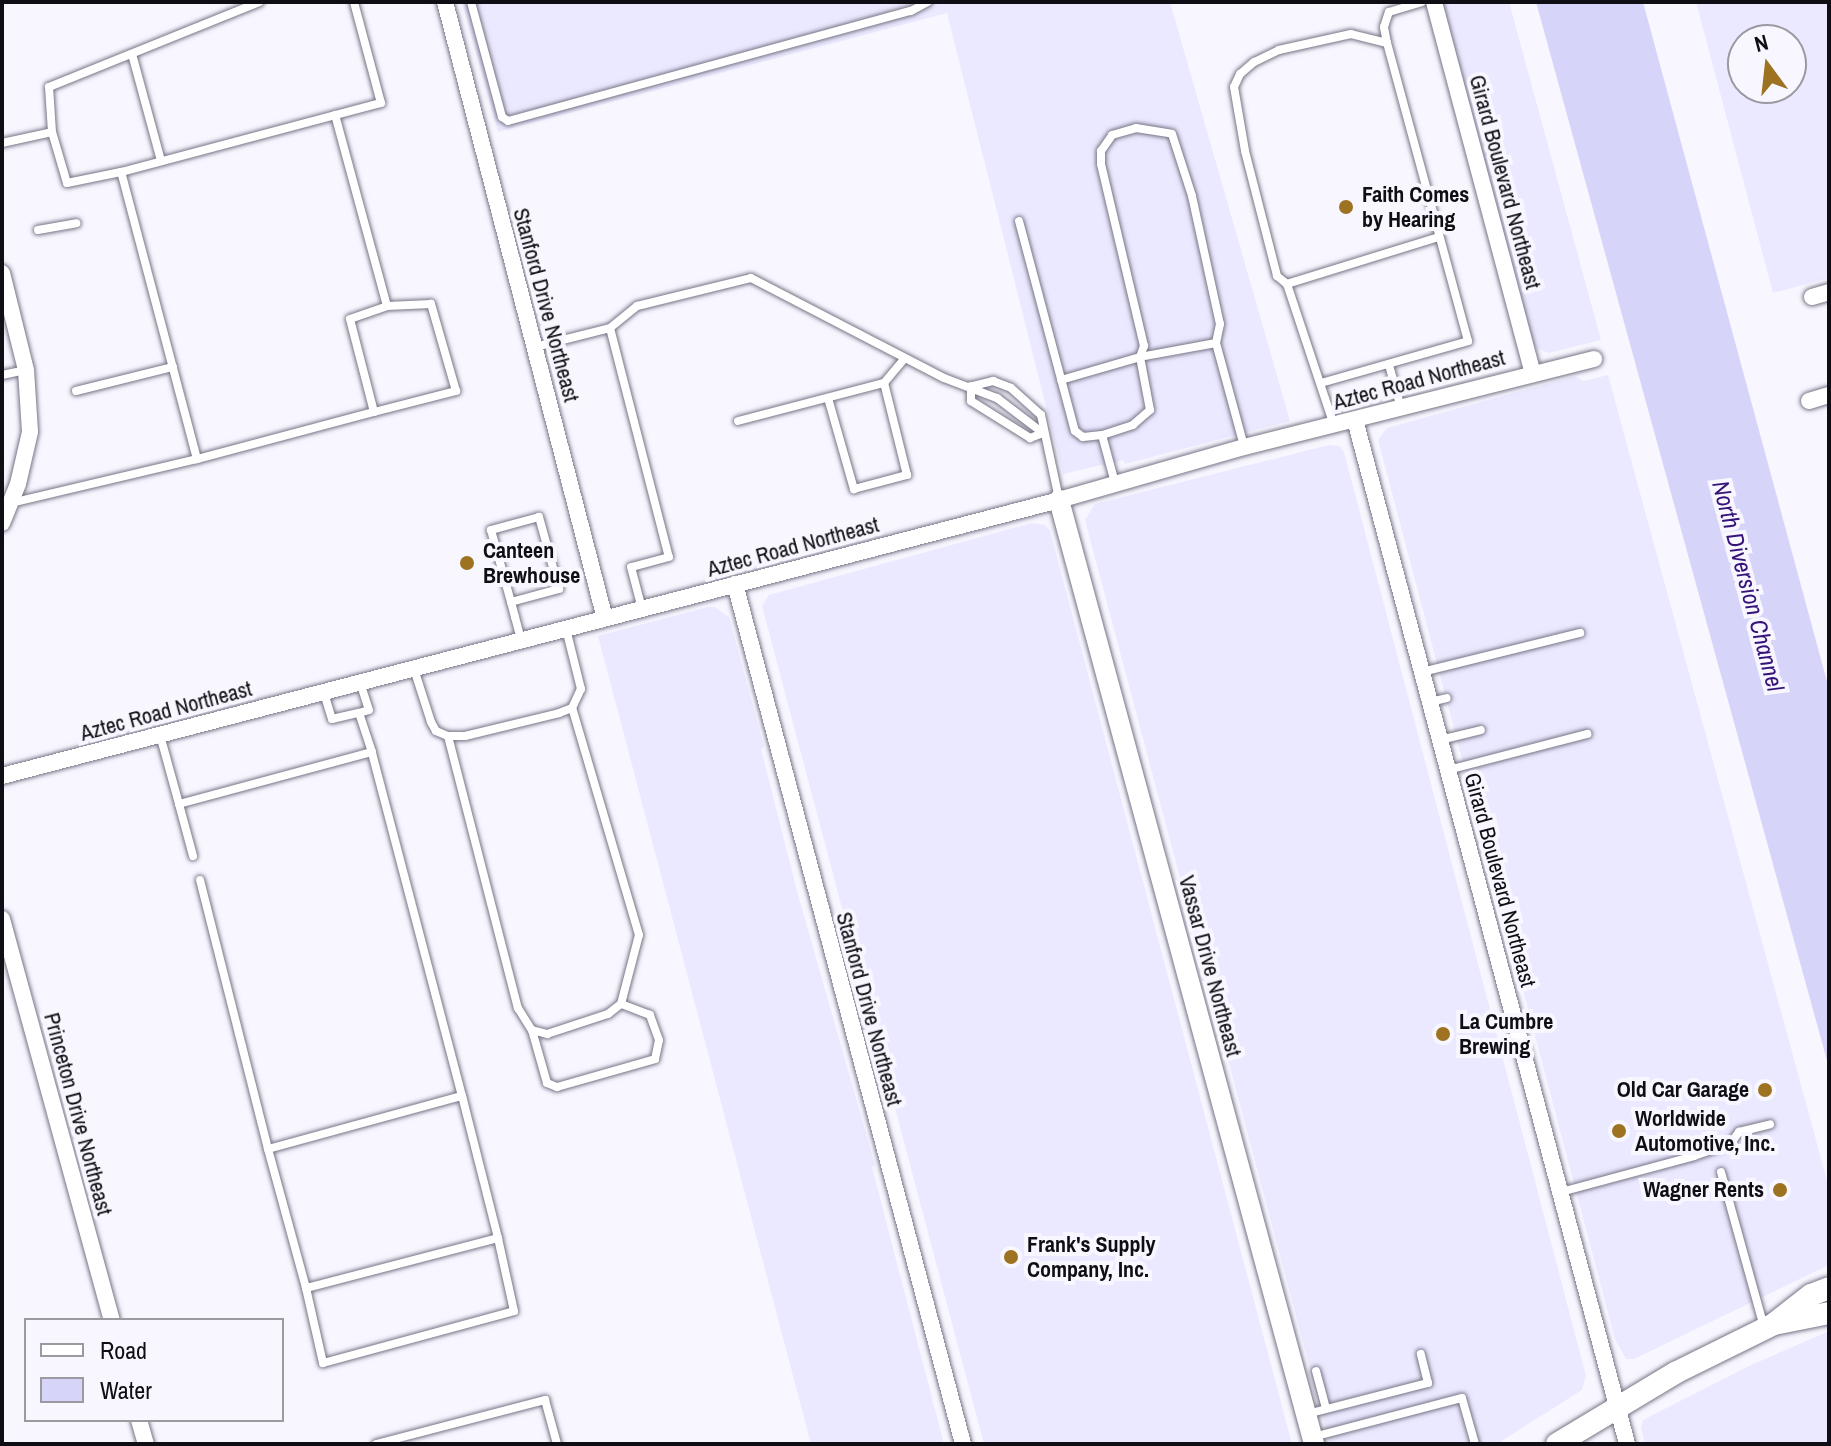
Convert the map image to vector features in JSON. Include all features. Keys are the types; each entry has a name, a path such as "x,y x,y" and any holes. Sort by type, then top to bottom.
{"main road":[{"path":"1557,1444 1617,1405 1769,1326 1811,1295 1829,1288"},
{"path":"1769,1326 1829,1313"}],"street":[{"name":"Stanford Drive Northeast","path":"445,2 605,619"},
{"name":"Girard Boulevard Northeast","path":"1434,2 1533,374"},
{"path":"2,273 8,318 26,370 30,432 2,523"},
{"path":"1812,297 1829,292"},
{"name":"Aztec Road Northeast","path":"2,776 1059,500 1244,447 1594,359"},
{"path":"1809,401 1829,395"},
{"name":"Girard Boulevard Northeast","path":"1355,420 1627,1444"},
{"name":"Vassar Drive Northeast","path":"1059,500 1313,1441"},
{"name":"Stanford Drive Northeast","path":"735,584 963,1444"},
{"name":"Princeton Drive Northeast","path":"2,919 111,1318"},
{"path":"140,1422 146,1444"}],"lane":[{"path":"259,2 49,87 52,132 67,183 121,172 381,103 354,2"},
{"path":"471,2 502,117 508,121 911,11 928,2"},
{"path":"1321,383 1468,341 1384,27 1389,12 1421,2"},
{"path":"1334,425 1287,284 1277,276 1245,151 1234,87 1240,74 1254,62 1279,50 1351,34 1387,43"},
{"path":"132,54 161,161"},
{"path":"335,115 387,306"},
{"path":"1019,221 1075,431 1083,437 1102,435 1133,425 1150,410 1140,357 1144,346 1101,164 1101,151 1112,135 1136,128 1172,134 1192,196 1220,324 1216,343 1244,447"},
{"path":"2,143 52,132"},
{"path":"121,172 197,459"},
{"path":"38,230 76,223"},
{"path":"1287,284 1439,237"},
{"path":"534,348 610,328 637,306 751,278 904,359 997,398 1043,433"},
{"path":"10,504 197,459 456,391 431,304 387,306 350,319 374,412"},
{"path":"610,328 669,557 631,567 642,609"},
{"path":"1061,380 1140,357 1216,343"},
{"path":"738,421 884,383 904,359"},
{"path":"1389,365 1401,408"},
{"path":"76,391 173,367"},
{"path":"2,375 26,370"},
{"path":"971,386 993,381 1011,388 1041,415 1059,500"},
{"path":"828,398 854,489 907,475 884,383"},
{"path":"971,386 971,401 1030,438 1043,433"},
{"path":"1102,435 1115,483"},
{"path":"511,602 559,589 539,517 491,530 521,640"},
{"path":"532,1030 547,1034 608,1014 621,1004 639,935 572,708 581,689 566,629"},
{"path":"1422,673 1580,633"},
{"path":"413,669 431,722 436,731 448,736 465,736 572,708"},
{"path":"324,692 332,719 359,713 369,710 360,683"},
{"path":"1429,702 1447,698"},
{"path":"200,880 323,1363 514,1311 462,1096 372,752 359,713"},
{"path":"1440,741 1481,730"},
{"path":"1447,770 1587,734"},
{"path":"160,735 193,856"},
{"path":"448,736 518,1008 532,1030 547,1083 557,1087 655,1059 659,1040 650,1015 621,1004"},
{"path":"179,804 372,752"},
{"path":"268,1149 462,1096"},
{"path":"1560,1192 1706,1152 1731,1143 1739,1132 1770,1124"},
{"path":"1721,1172 1769,1326"},
{"path":"306,1288 498,1238"},
{"path":"1306,1414 1428,1383 1421,1354"},
{"path":"1316,1371 1326,1408"},
{"path":"1313,1441 1462,1398 1475,1444"},
{"path":"376,1444 545,1400 557,1444"}],"shaded area":[{"path":"462,2 1170,2 1290,421 1125,464 1123,460 1063,474 947,13 498,132"},
{"path":"1440,2 1509,2 1601,340 1549,353 1534,347"},
{"path":"1696,2 1829,2 1829,278 1773,293"},
{"path":"1608,375 1829,1188 1829,1265 1634,1359 1626,1359 1615,1339 1378,440 1387,428 1575,376 1583,381"},
{"path":"1329,445 1339,446 1344,452 1586,1376 1582,1390 1497,1444 1330,1444 1085,520 1095,504"},
{"path":"1032,523 1045,525 1050,531 1292,1444 984,1444 762,606 769,595"},
{"path":"715,607 729,617 764,747 761,749 797,891 875,1165 872,1167 944,1444 811,1444 598,636"},
{"path":"1829,1331 1829,1444 1645,1444 1641,1427 1643,1420 1749,1366"}],"water":[{"name":"North Diversion Channel","path":"1536,2 1643,2 1829,689 1829,1068"}],"place":[{"name":"Faith Comes by Hearing","path":"1346,207"},
{"name":"Canteen Brewhouse","path":"467,563"},
{"name":"La Cumbre Brewing","path":"1443,1034"},
{"name":"Old Car Garage","path":"1765,1090"},
{"name":"Worldwide Automotive, Inc.","path":"1619,1131"},
{"name":"Wagner Rents","path":"1780,1190"},
{"name":"Frank's Supply Company, Inc.","path":"1011,1257"}]}
